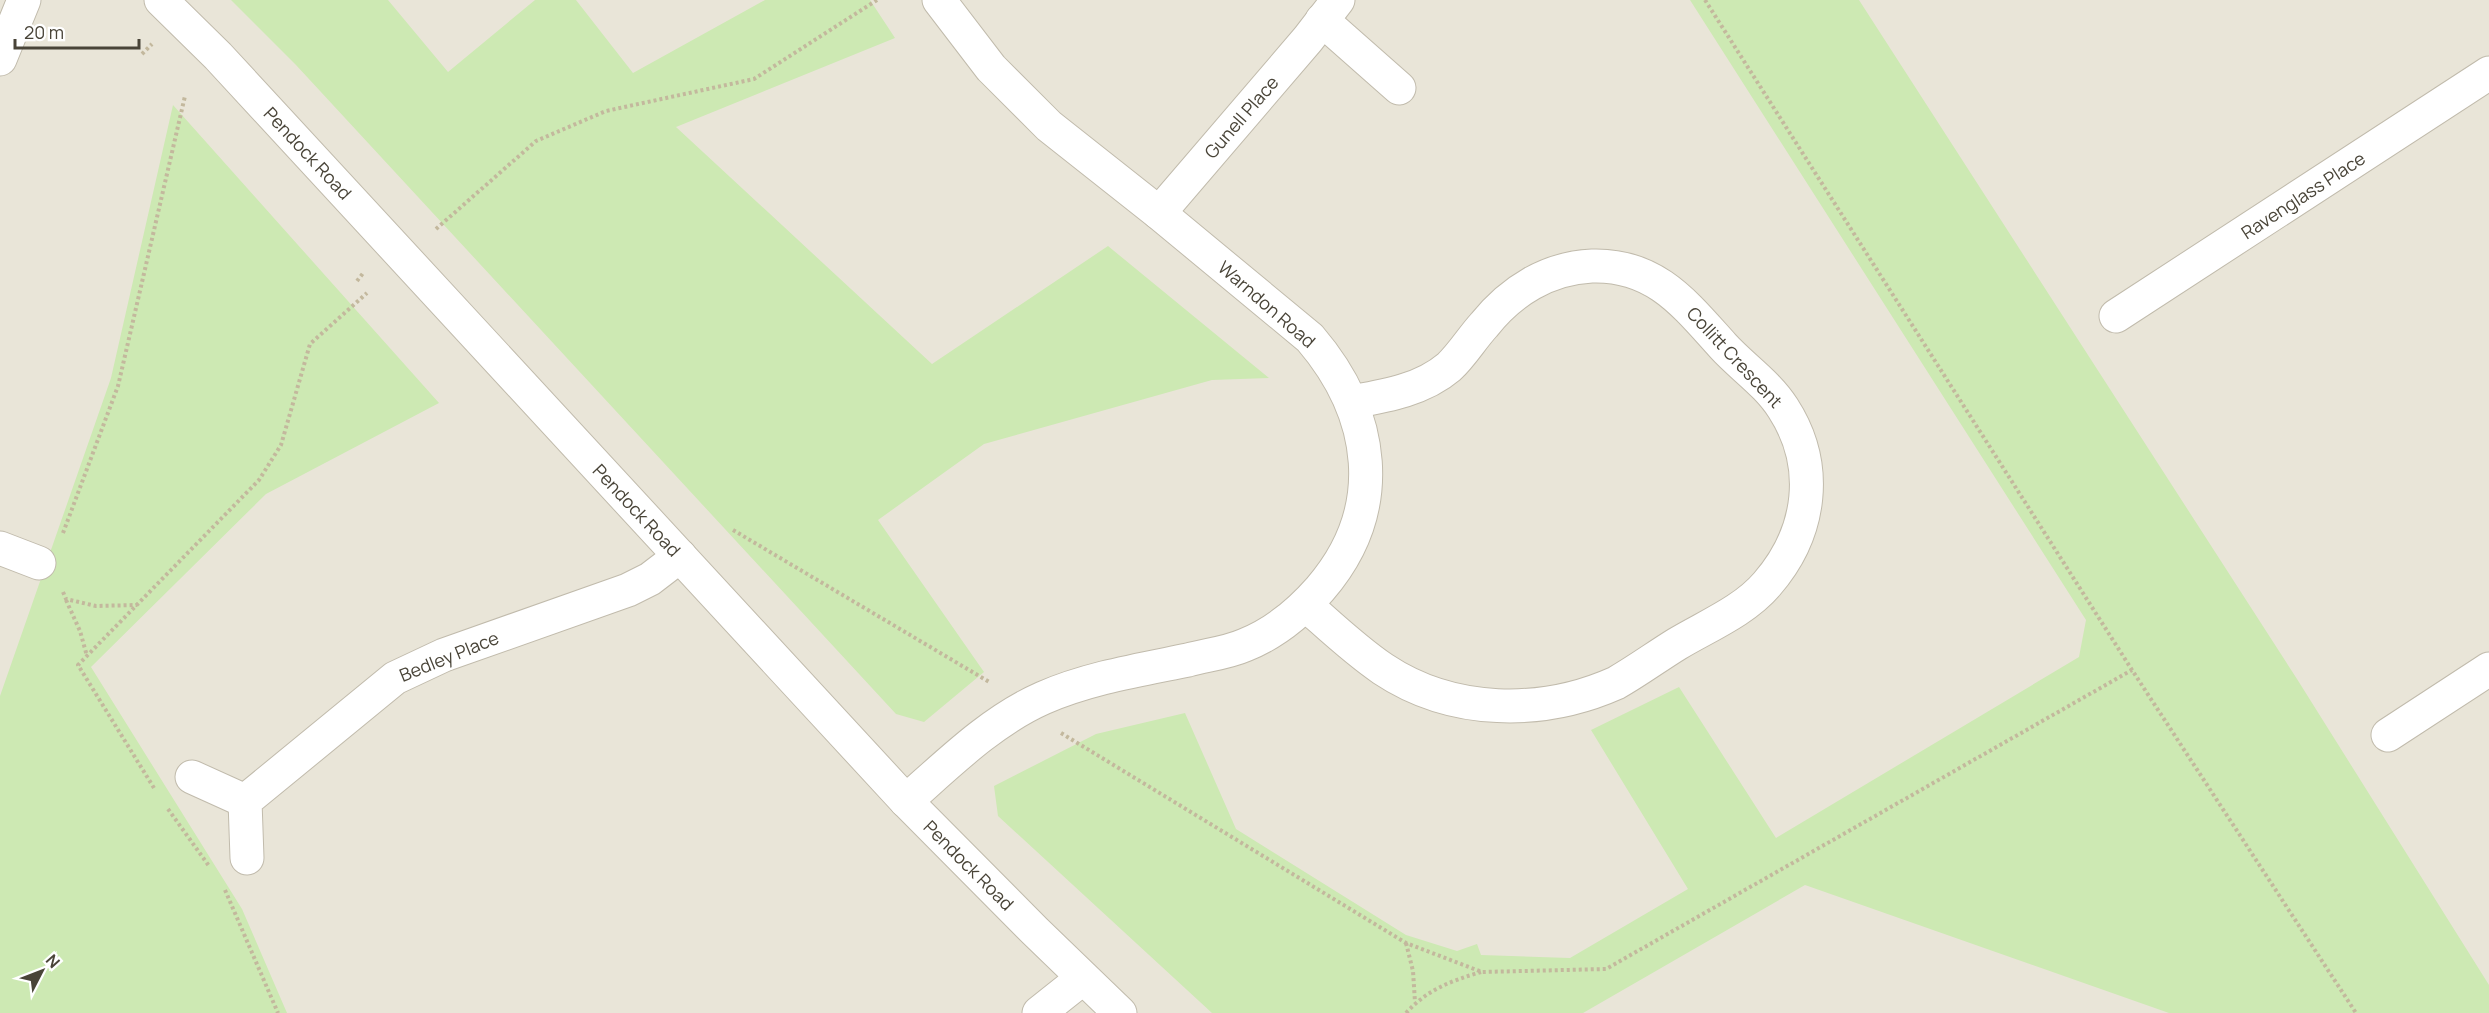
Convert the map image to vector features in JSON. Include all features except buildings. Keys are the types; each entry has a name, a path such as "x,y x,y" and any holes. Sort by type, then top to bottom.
{"street":[{"path":"0,59 24,0"},
{"name":"Pendock Road","path":"161,0 218,56 906,801 1120,1013"},
{"name":"Warndon Road","path":"906,801 973,742 1025,706 1065,689 1092,681 1242,647 1276,629 1306,604 1341,562 1359,522 1364,492 1366,454 1352,402 1329,361 1310,339 1020,100 976,50 939,0"},
{"name":"Gunell Place","path":"1159,213 1330,10 1400,88"},
{"name":"Ravenglass Place","path":"2116,316 2489,73"},
{"name":"Collitt Crescent","path":"1306,604 1353,647 1385,670 1436,695 1505,707 1550,704 1595,693 1616,683 1740,607 1767,584 1778,570 1798,534 1806,507 1808,486 1803,450 1794,427 1771,391 1733,357 1679,297 1641,274 1619,268 1593,266 1574,268 1552,273 1533,282 1500,306 1449,367 1396,394 1352,402"},
{"path":"0,548 45,565"},
{"name":"Bedley Place","path":"245,801 395,678 444,655 628,590 650,579 680,556"},
{"path":"2388,735 2489,669"},
{"path":"192,777 245,801 248,858"},
{"path":"1039,1013 1083,978"}],"path":[{"path":"436,229 536,141 606,111 754,79 877,0"},
{"path":"1705,0 2132,670 2356,1013"},
{"path":"142,54 152,43"},
{"path":"87,656 80,631 66,599 45,565 118,386 185,96"},
{"path":"357,281 364,272"},
{"path":"66,599 96,606 138,605 146,597 259,480 281,445 310,344 367,293"},
{"path":"733,530 991,683"},
{"path":"1406,1013 1415,1003 1444,984 1482,972 1606,969 2132,670"},
{"path":"1060,732 1406,943 1482,972"},
{"path":"1406,943 1413,971 1415,1003"}],"shaded area":[{"path":"0,0 2489,0 2489,1013 0,1013"}],"green space":[{"path":"231,0 388,0 448,72 535,0 576,0 633,73 765,0 870,0 895,38 676,127 932,364 1108,246 1269,378 1212,380 984,444 878,520 984,672 924,722 896,714 296,65"},
{"path":"1690,0 1859,0 2297,679 2489,985 2489,1013 2169,1013 1805,885 1583,1013 1212,1013 998,816 994,786 1096,734 1185,713 1236,829 1406,935 1457,951 1477,944 1481,955 1570,958 1688,889 1591,730 1679,687 1776,838 2079,657 2086,620"},
{"path":"173,105 439,403 266,494 91,667 242,909 287,1013 0,1013 0,696 111,378"}]}
